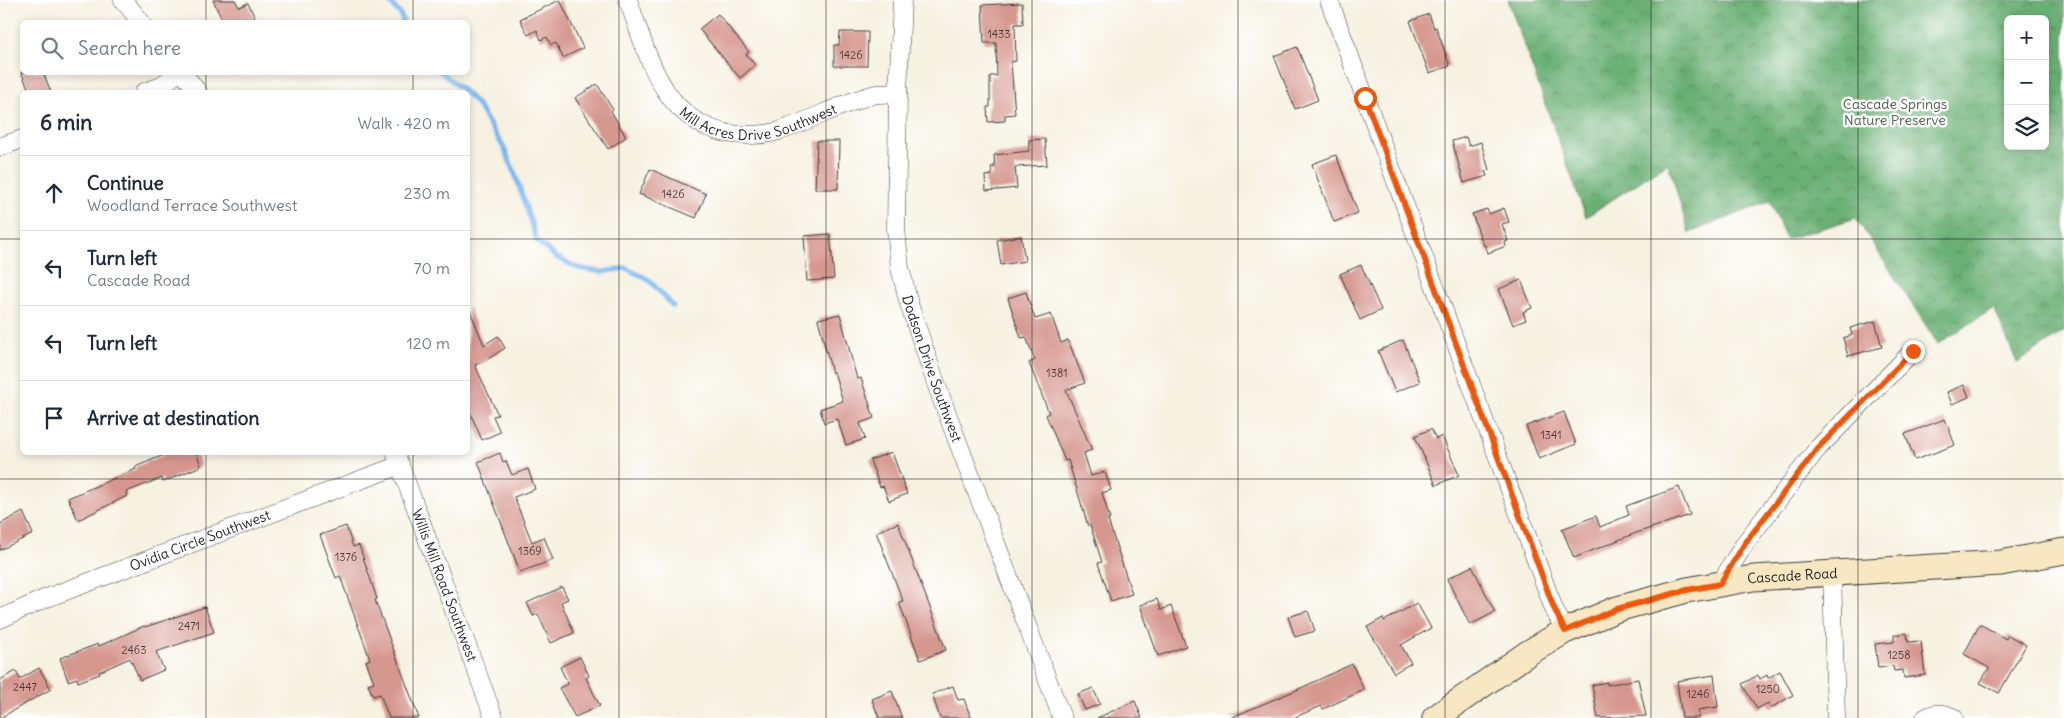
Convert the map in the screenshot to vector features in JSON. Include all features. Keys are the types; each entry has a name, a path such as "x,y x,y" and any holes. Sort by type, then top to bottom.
{"main road":[{"name":"Cascade Road","path":"1434,718 1528,653 1565,631 1617,609 1687,590 1753,578 2001,563 2064,551"}],"street":[{"path":"123,0 139,20"},
{"name":"Mill Acres Drive Southwest","path":"628,0 656,78 671,101 690,118 714,130 740,136 777,131 873,94 898,94"},
{"name":"Dodson Drive Southwest","path":"902,0 898,94 896,230 900,268 909,304 939,392 1062,718"},
{"path":"1329,0 1550,599 1565,631"},
{"path":"150,90 159,87 176,75"},
{"path":"183,75 196,90"},
{"path":"0,147 20,139"},
{"path":"1720,584 1745,543 1818,448 1913,351"},
{"name":"Ovidia Circle Southwest","path":"0,619 398,459"},
{"name":"Willis Mill Road Southwest","path":"398,459 494,718"},
{"path":"1832,572 1836,718"},
{"path":"1924,718 1934,714 1943,714 1954,718"}],"green space":[{"name":"Cascade Springs Nature Preserve","path":"1508,0 2064,0 2064,331 2017,363 1994,308 1938,344 1856,218 1786,239 1770,201 1689,233 1668,163 1586,217"}],"building":[{"path":"213,0 235,0 239,7 248,3 256,20 222,20"},
{"path":"560,0 583,48 563,58 556,43 551,45 547,37 541,40 537,30 528,35 520,19"},
{"path":"1022,3 1023,24 1015,24 1016,61 1011,62 1015,114 1005,115 1005,121 988,122 987,107 990,107 990,76 997,76 996,43 984,43 982,5"},
{"path":"718,14 749,52 746,54 755,65 740,78 699,29"},
{"path":"1429,14 1434,28 1436,27 1450,66 1429,73 1410,21"},
{"path":"840,32 868,32 867,66 834,66 834,45 839,45"},
{"path":"1297,47 1318,100 1295,109 1274,56"},
{"path":"22,75 44,75 50,90 29,90"},
{"path":"597,84 613,110 611,111 626,137 608,149 575,98"},
{"path":"1466,137 1469,146 1481,142 1489,170 1485,171 1487,176 1464,183 1452,141"},
{"path":"1045,139 1047,165 1015,167 1017,188 986,191 985,176 992,175 991,167 995,167 994,155 1029,151 1029,140"},
{"path":"817,141 839,141 838,189 815,189"},
{"path":"1336,155 1358,213 1334,222 1312,164"},
{"path":"650,169 706,194 696,218 639,194"},
{"path":"1504,208 1509,222 1502,224 1508,241 1505,242 1506,246 1488,253 1472,214 1487,209 1489,214"},
{"path":"830,234 834,279 807,281 804,236"},
{"path":"1021,236 1025,261 1001,265 997,240"},
{"path":"1361,265 1381,310 1360,320 1340,274"},
{"path":"1521,280 1532,308 1523,312 1526,320 1513,325 1499,289"},
{"path":"1026,292 1035,319 1051,314 1061,343 1068,340 1085,383 1066,390 1092,450 1084,453 1091,476 1105,472 1111,490 1102,493 1110,519 1108,520 1132,594 1111,601 1098,563 1102,562 1090,525 1088,526 1068,460 1065,461 1046,415 1049,413 1029,363 1035,360 1026,337 1021,338 1008,298"},
{"path":"470,311 484,345 498,336 505,348 475,365 498,415 493,416 500,432 482,440 470,413"},
{"path":"840,314 857,379 861,378 874,418 860,423 865,439 846,445 837,419 824,423 820,409 843,401 834,372 832,373 818,319"},
{"path":"1875,321 1882,347 1848,356 1843,338 1852,335 1850,328"},
{"path":"1403,340 1420,382 1395,392 1378,351"},
{"path":"1964,385 1969,397 1952,404 1947,392"},
{"path":"1564,412 1576,444 1539,459 1526,426"},
{"path":"1945,419 1955,445 1915,460 1905,434"},
{"path":"1431,429 1436,439 1442,436 1459,475 1436,485 1415,436"},
{"path":"892,452 907,494 889,501 883,486 880,487 870,460"},
{"path":"500,453 503,462 506,461 512,475 528,469 535,489 514,497 532,542 544,537 553,560 520,572 478,462"},
{"path":"164,455 197,455 201,466 163,482 162,478 126,492 127,496 78,520 68,498 136,469 135,467"},
{"path":"1679,487 1690,515 1636,533 1574,558 1562,529 1596,516 1600,527 1629,515 1626,506"},
{"path":"23,512 33,534 0,550 0,524"},
{"path":"898,523 946,650 920,660 899,602 903,601 876,532"},
{"path":"346,526 353,547 359,545 377,599 375,600 419,718 389,718 380,694 373,696 368,684 374,682 366,661 370,659 340,576 336,578 320,535"},
{"path":"1472,566 1495,612 1470,625 1447,579"},
{"path":"562,587 568,599 561,602 574,633 551,643 538,614 533,616 527,603"},
{"path":"1157,599 1161,610 1171,606 1186,646 1158,656 1140,605"},
{"path":"1417,603 1431,628 1401,645 1411,663 1394,673 1367,627 1383,618 1384,621"},
{"path":"205,607 214,632 156,652 164,670 140,680 130,658 99,672 100,674 78,682 77,678 68,681 60,658 98,644 99,646 144,626"},
{"path":"1308,611 1315,631 1295,637 1288,617"},
{"path":"1980,624 2006,639 2008,635 2026,645 1999,693 1980,683 1989,668 1964,654"},
{"path":"1907,633 1908,642 1921,641 1925,675 1904,678 1903,670 1894,671 1893,666 1878,668 1875,644 1894,642 1894,635"},
{"path":"580,657 589,676 586,678 600,706 575,717 559,688 568,684 560,667"},
{"path":"1352,664 1364,690 1323,709 1321,706 1293,718 1230,718 1301,688"},
{"path":"39,668 51,689 0,718 0,680 16,671 20,679"},
{"path":"1780,671 1793,695 1771,708 1768,703 1757,709 1742,684 1758,675 1760,679 1767,675 1768,678"},
{"path":"1714,675 1718,707 1698,710 1699,718 1682,718 1677,681"},
{"path":"1638,679 1646,716 1598,718 1592,685 1607,682 1607,685"},
{"path":"953,686 958,700 964,699 971,718 940,718 932,694"},
{"path":"1093,688 1100,704 1085,710 1078,694"},
{"path":"892,691 902,718 879,718 872,699"},
{"path":"1135,701 1142,718 1097,718"}],"waterway":[{"path":"388,0 401,15 402,20"},
{"path":"445,75 463,90"},
{"path":"470,97 478,106 504,148 514,171 537,241 556,257 578,268 602,272 626,268 649,280 673,306"}],"route":[{"path":"1365,98 1554,608 1565,631 1617,609 1687,590 1720,584 1745,543 1818,448 1913,351"}]}
